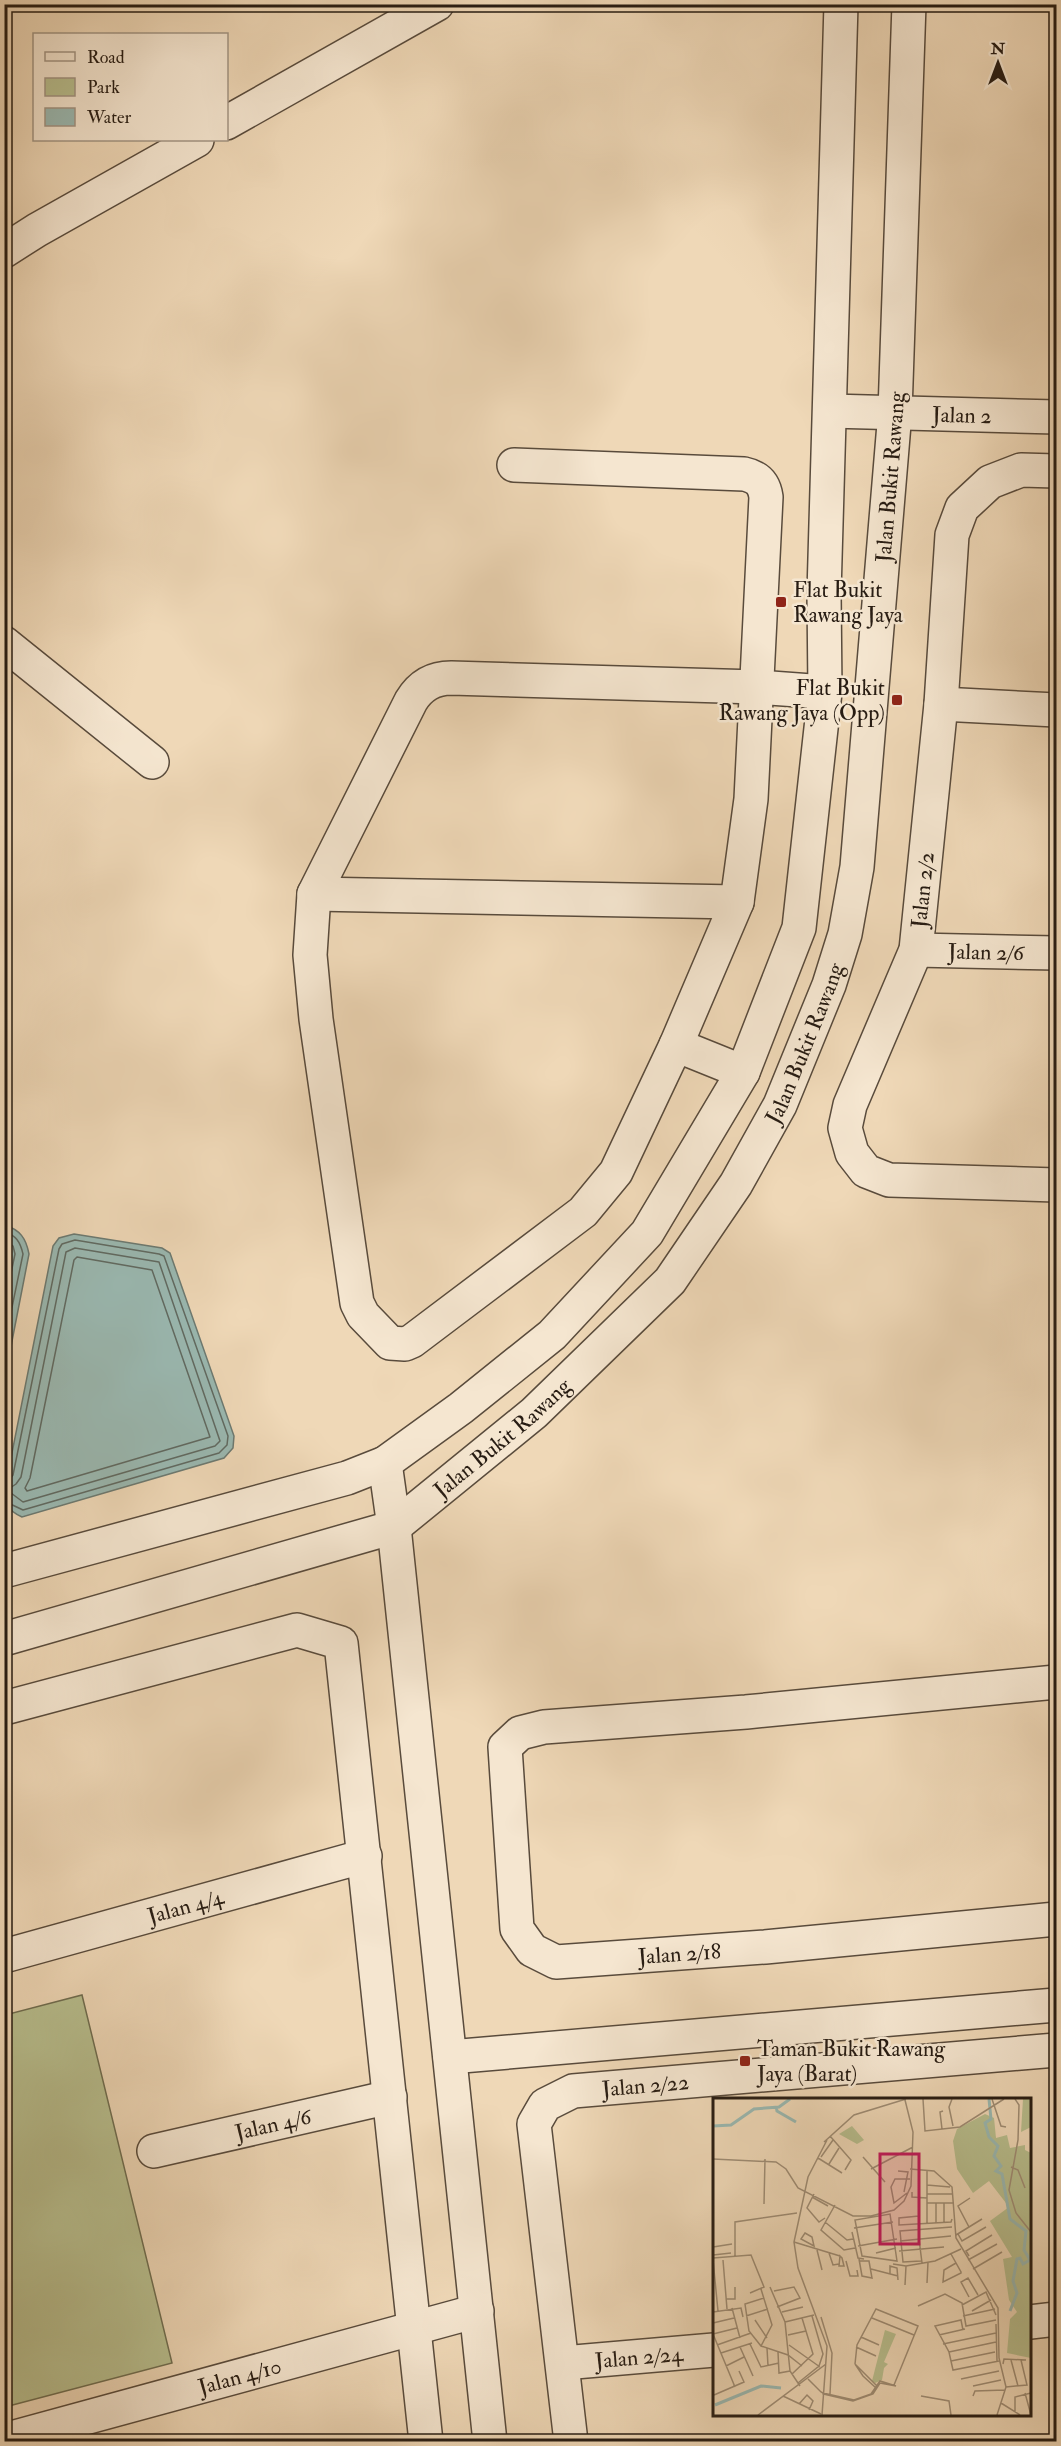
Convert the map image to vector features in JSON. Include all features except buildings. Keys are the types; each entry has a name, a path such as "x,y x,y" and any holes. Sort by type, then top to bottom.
{"street":[{"path":"228,122 437,4"},
{"name":"Jalan Bukit Rawang","path":"4,1571 347,1478 385,1463 461,1408 552,1335 639,1242 647,1233 742,1072 799,928 825,692 824,593 841,4"},
{"name":"Jalan Bukit Rawang","path":"4,1639 394,1527 534,1413 670,1281 736,1184 780,1105 829,985 845,934 857,867 894,412 909,4"},
{"path":"4,252 37,230 195,141"},
{"name":"Jalan 2","path":"830,411 1056,417"},
{"path":"514,465 744,474 760,481 766,497 757,687 751,799 737,902 676,1045 616,1172 583,1212 412,1341 405,1344 390,1343 363,1315 357,1303 315,1008 310,955 314,894 416,693 431,681 451,678 757,687 825,692"},
{"name":"Jalan 2/2","path":"1056,471 1020,470 990,482 962,508 952,535 941,704 916,950 850,1105 845,1128 852,1153 866,1171 889,1180 1056,1185"},
{"path":"4,643 152,762"},
{"path":"941,704 1056,710"},
{"path":"314,894 737,902"},
{"name":"Jalan 2/6","path":"916,950 1056,954"},
{"path":"676,1045 742,1072"},
{"path":"385,1463 394,1527 490,2442"},
{"path":"4,1708 297,1630 341,1643 426,2442"},
{"name":"Jalan 2/18","path":"1056,1682 746,1712 544,1727 520,1733 505,1748 517,1929 532,1950 556,1962 765,1947 1056,1919"},
{"name":"Jalan 4/4","path":"4,1956 364,1856"},
{"path":"450,2057 1056,2006"},
{"name":"Jalan 2/22","path":"563,2363 534,2124 545,2105 573,2091 1056,2050"},
{"name":"Jalan 4/6","path":"154,2151 390,2097"},
{"name":"Jalan 4/10","path":"4,2440 477,2311"},
{"path":"1031,2322 1056,2319"},
{"name":"Jalan 2/24","path":"563,2363 713,2350"},
{"path":"563,2363 571,2442"}],"green space":[{"path":"82,1995 172,2363 5,2407 5,2015"}],"water":[{"path":"5,1225 22,1235 29,1254 5,1377"},
{"path":"74,1234 162,1248 170,1253 234,1436 233,1448 224,1458 22,1517 8,1506 5,1488 53,1246 59,1238"}],"place":[{"name":"Flat Bukit Rawang Jaya","path":"781,602"},
{"name":"Flat Bukit Rawang Jaya (Opp)","path":"897,700"},
{"name":"Taman Bukit Rawang Jaya (Barat)","path":"745,2061"}]}
